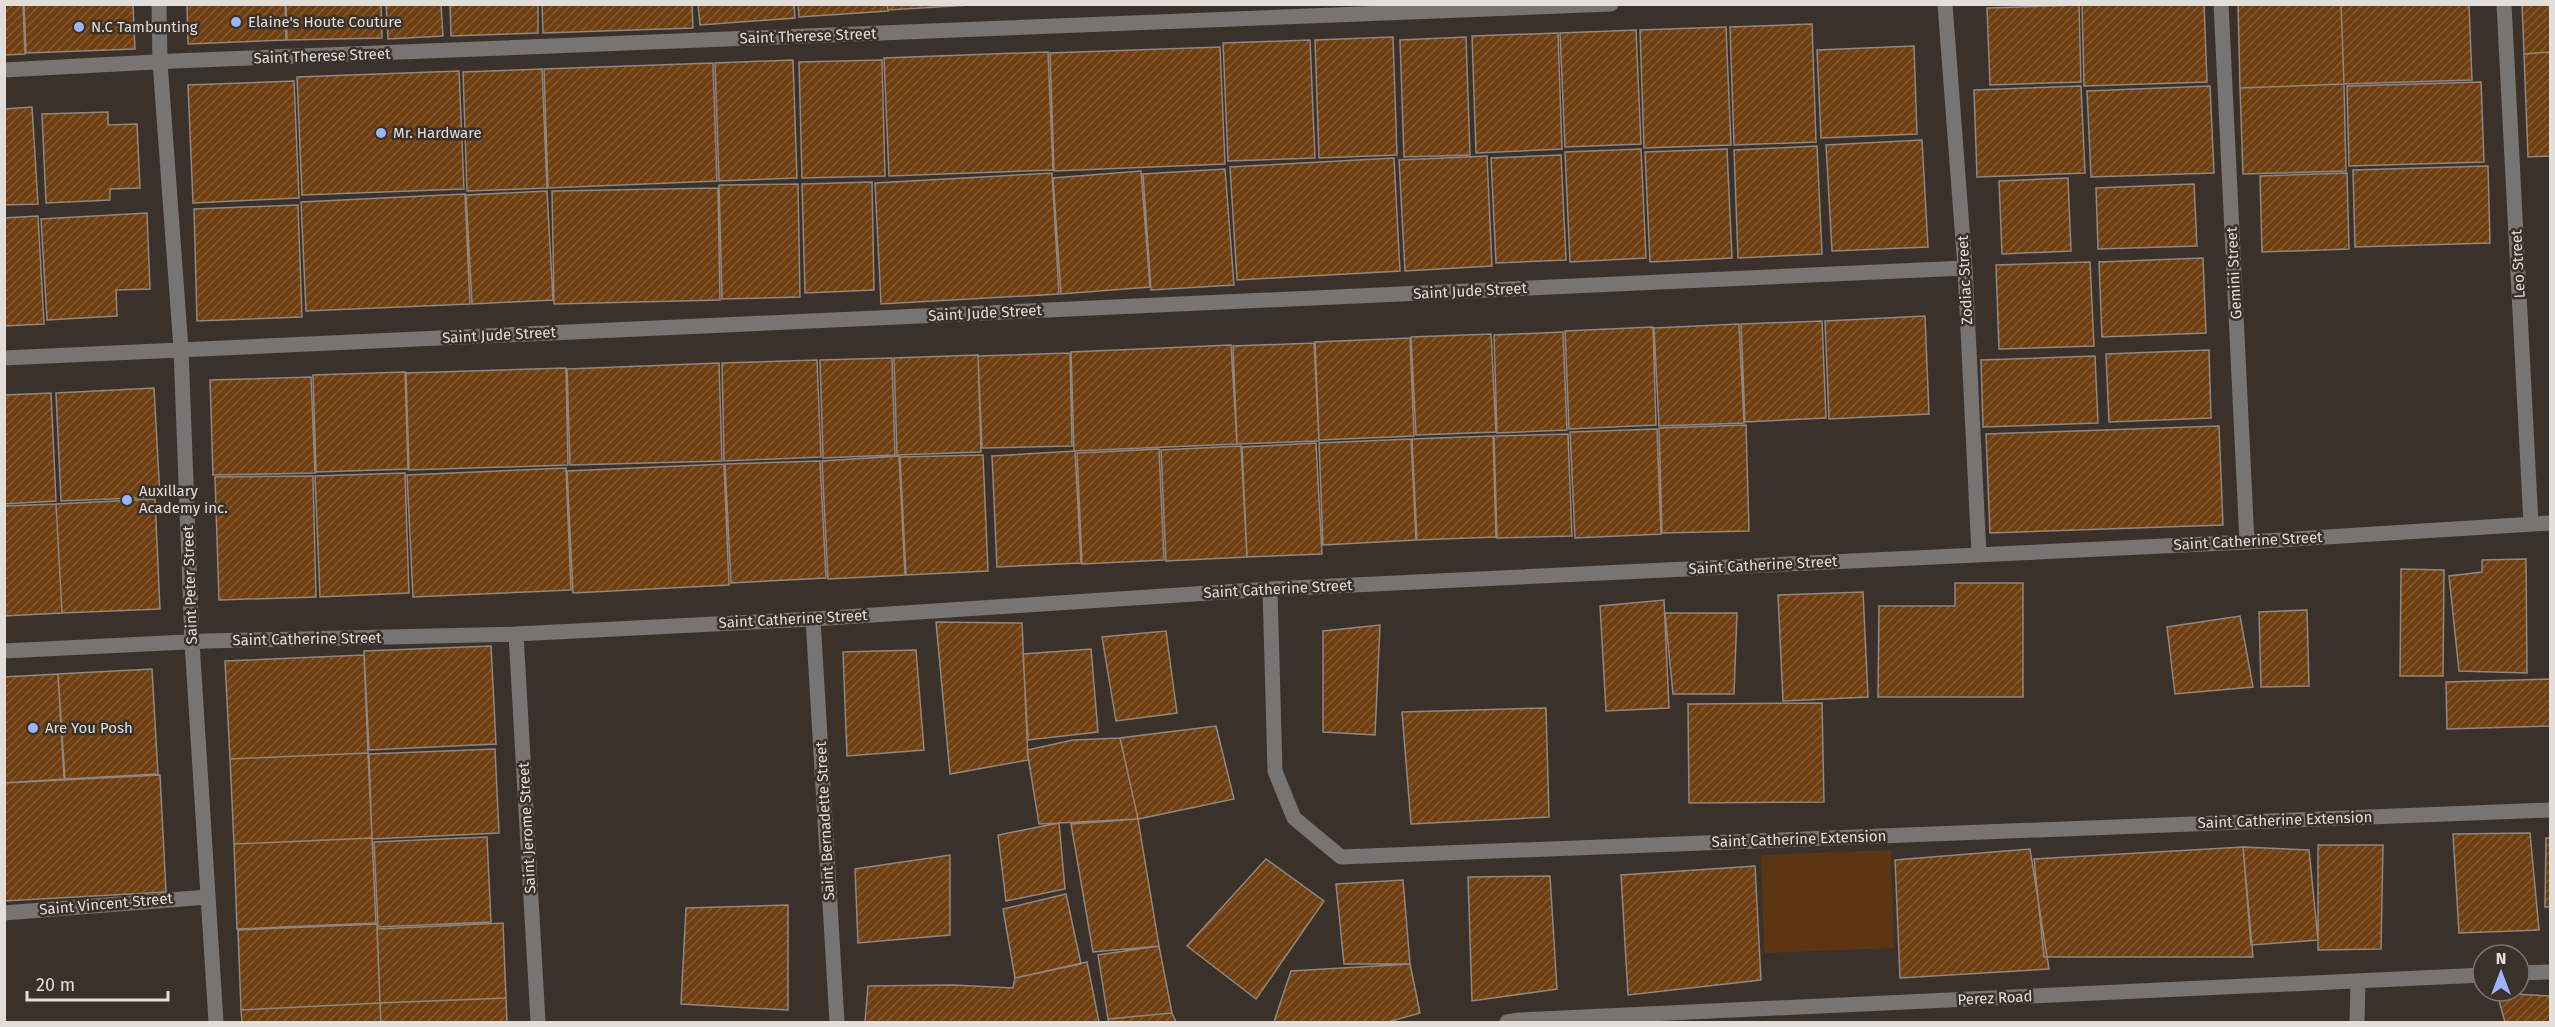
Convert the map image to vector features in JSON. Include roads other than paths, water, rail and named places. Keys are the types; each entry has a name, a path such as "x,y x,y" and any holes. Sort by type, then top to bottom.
{"street":[{"name":"Saint Peter Street","path":"159,4 160,62 181,349 192,642 216,1023"},
{"name":"Saint Therese Street","path":"4,70 1611,4"},
{"name":"Zodiac Street","path":"1945,4 1965,268 1979,555"},
{"name":"Gemini Street","path":"2221,4 2247,542"},
{"name":"Leo Street","path":"2505,4 2531,524"},
{"name":"Saint Jude Street","path":"4,358 1965,268"},
{"name":"Saint Catherine Street","path":"4,651 192,642 516,634 813,619 1270,589 2247,542 2550,523"},
{"name":"Saint Catherine Extension","path":"1270,589 1275,771 1294,818 1341,857 2550,810"},
{"name":"Saint Bernadette Street","path":"813,619 837,1023"},
{"name":"Saint Jerome Street","path":"516,634 538,1023"},
{"name":"Saint Vincent Street","path":"4,913 208,897"},
{"path":"2531,973 2550,972"},
{"name":"Perez Road","path":"1507,1023 1519,1020 2471,976"},
{"path":"2357,1023 2358,982"}],"place":[{"name":"Elaine's Houte Couture","path":"236,22"},
{"name":"N.C Tambunting","path":"79,27"},
{"name":"Mr. Hardware","path":"381,133"},
{"name":"Auxillary Academy inc.","path":"127,500"},
{"name":"Are You Posh","path":"33,728"}]}
